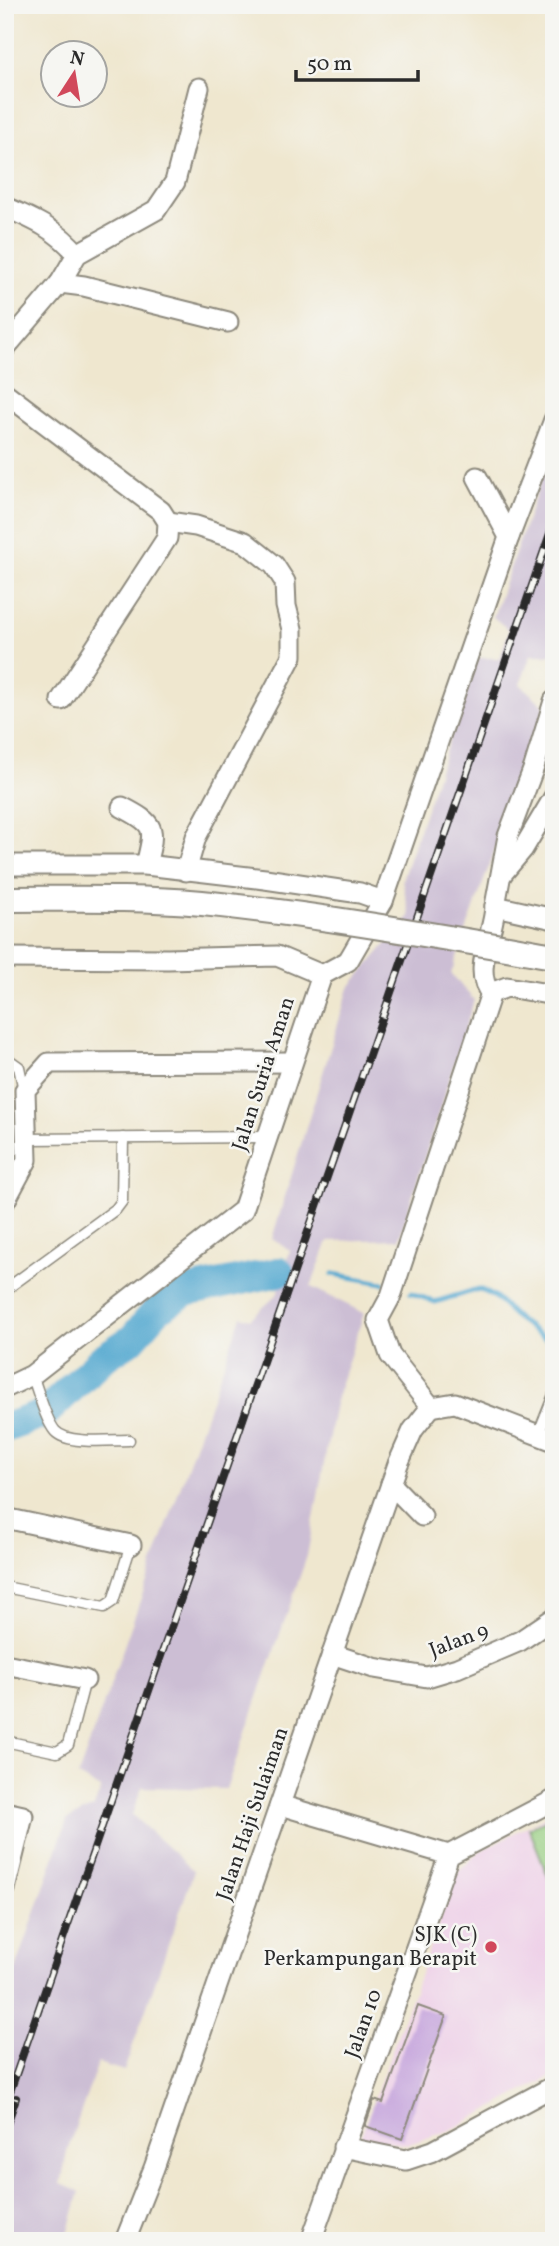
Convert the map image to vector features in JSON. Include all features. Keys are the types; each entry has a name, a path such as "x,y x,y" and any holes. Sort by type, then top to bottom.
{"street":[{"path":"5,348 60,284 77,254 156,209 175,183 199,88"},
{"path":"5,207 44,224 67,241 77,254"},
{"path":"60,284 84,286 228,322"},
{"path":"5,393 161,511 169,522 167,538 61,700"},
{"path":"5,958 168,959 277,956 322,975 348,961 383,901 509,537 554,420"},
{"path":"477,477 509,537"},
{"path":"169,522 196,526 245,542 274,565 285,582 286,606 292,629 292,656 196,837 186,871"},
{"path":"491,993 486,989 483,971 508,836 534,767 554,701"},
{"path":"502,874 523,849 554,797"},
{"path":"122,807 146,819 151,826 152,841 146,865"},
{"path":"5,865 146,865 265,878 360,893 383,901"},
{"path":"5,900 200,903 314,917 554,956"},
{"path":"495,906 554,919"},
{"name":"Jalan Suria Aman","path":"5,1388 32,1374 243,1210 322,975"},
{"path":"491,993 507,987 554,995"},
{"path":"491,993 391,1296 378,1320 390,1354 431,1407 455,1403 546,1438"},
{"path":"5,1202 27,1160 25,1090 49,1063 292,1062"},
{"name":"Jalan Haji Sulaiman","path":"125,2241 154,2168 391,1484 413,1430 431,1407"},
{"path":"391,1484 422,1516"},
{"path":"5,1518 131,1545"},
{"name":"Jalan 9","path":"332,1654 374,1668 427,1677 457,1668 520,1641 554,1618"},
{"path":"5,1664 85,1680"},
{"path":"280,1805 449,1856 554,1800"},
{"path":"5,1887 14,1814"},
{"name":"Jalan 10","path":"311,2241 449,1856"},
{"path":"343,2147 406,2160 433,2151 554,2086"}],"lane":[{"path":"5,1057 19,1066 25,1090"},
{"path":"27,1139 267,1137"},
{"path":"5,1290 116,1209 122,1201 123,1138"},
{"path":"32,1374 52,1429 60,1436 71,1439 130,1440"},
{"path":"546,1438 554,1395"},
{"path":"5,1587 104,1607 113,1601 131,1545"},
{"path":"5,1741 57,1752 68,1745 85,1680"}],"shaded area":[{"path":"554,442 554,655 531,655 520,684 545,707 451,974 474,1000 399,1239 328,1241 311,1287 364,1313 336,1398 307,1556 226,1789 142,1787 132,1815 194,1871 124,2071 98,2063 67,2151 61,2184 80,2192 66,2241 5,2241 5,2001 67,1820 94,1807 101,1789 78,1776 241,1316 250,1319 277,1295 290,1250 272,1239 349,988 410,916 402,880 477,658 500,658 509,630 493,617"},
{"name":"SJK (C) Perkampungan Berapit","path":"554,1812 554,2075 451,2130 409,2144 360,2138 457,1873 480,1851"}],"green space":[{"path":"554,1816 554,1891 529,1828"}],"building":[{"path":"418,2006 446,2016 402,2139 365,2126 374,2100 383,2103"}],"waterway":[{"path":"5,1428 44,1414 103,1358 132,1339 158,1309 185,1292 279,1272"},
{"path":"333,1274 383,1283"},
{"path":"411,1293 435,1302 479,1289 495,1297 516,1318 553,1344"}],"railway":[{"path":"5,2106 554,522"},
{"path":"5,2130 16,2098"}],"place":[{"name":"SJK (C) Perkampungan Berapit","path":"491,1947"}]}
